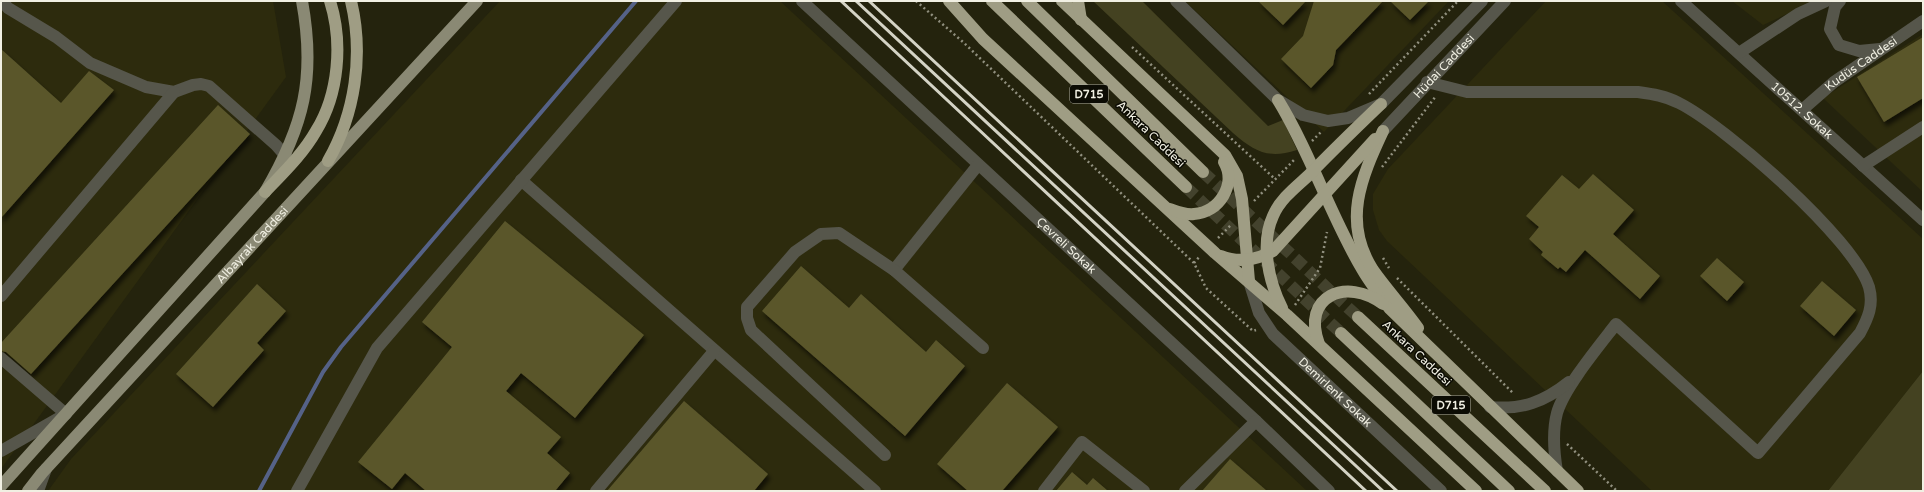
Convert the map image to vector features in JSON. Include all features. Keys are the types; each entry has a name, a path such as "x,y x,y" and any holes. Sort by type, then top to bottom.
{"highway":[{"path":"265,192 289,159 316,131 332,95 337,54 336,32 330,1"},
{"path":"328,161 343,129 353,93 356,49 351,1"},
{"path":"949,1 984,38 1212,250 1286,314 1476,491"},
{"name":"Ankara Caddesi","path":"992,1 1186,187"},
{"name":"Ankara Caddesi","path":"1027,1 1203,172"},
{"path":"1062,1 1225,155 1237,176 1244,211 1249,281"},
{"path":"1078,1 1082,20"},
{"path":"1278,100 1305,149 1362,268 1390,309"},
{"path":"1286,314 1272,280 1267,254 1270,224 1276,210 1285,198 1381,104"},
{"path":"1212,250 1232,259 1247,260 1267,254 1280,243 1382,131"},
{"path":"1382,131 1366,166 1360,188 1356,208 1358,232 1364,251 1372,268 1408,314 1428,346"},
{"path":"1167,208 1182,213 1195,214 1207,211 1220,203 1226,192 1229,179 1226,165 1215,146"},
{"path":"1320,346 1316,335 1316,314 1326,297 1345,291 1355,291 1372,297 1390,309 1578,491"},
{"name":"Ankara Caddesi","path":"1358,317 1545,491"},
{"name":"D715","path":"1341,333 1509,491"}],"main road":[{"path":"289,159 306,93 308,50 302,1"},
{"name":"Albayrak Caddesi","path":"28,491 46,468 477,1"},
{"name":"Albayrak Caddesi","path":"1,486 265,192"}],"street":[{"path":"2,1 8,8 56,37 90,63 146,87 174,92"},
{"path":"297,491 377,348 676,1"},
{"name":"Çevreli Sokak","path":"802,1 1256,421 1329,491"},
{"path":"1176,1 1278,100 1303,115 1328,121 1348,118 1381,104"},
{"name":"Hüdai Caddesi","path":"1381,104 1482,1"},
{"name":"Hüdai Caddesi","path":"1382,131 1505,1"},
{"name":"10512. Sokak","path":"1681,1 1923,220"},
{"path":"1739,54 1798,14 1826,1"},
{"path":"1840,1 1835,7 1830,29 1839,45 1859,51 1880,49"},
{"name":"Kudüs Caddesi","path":"1802,110 1834,82 1880,49 1923,21"},
{"path":"1427,82 1444,88 1479,93 1638,92 1659,95 1677,102 1710,121 1729,136 1801,202 1854,258 1863,272 1869,287 1872,302 1870,315 1860,333 1758,453 1616,324 1578,375 1559,406 1554,433 1557,471"},
{"path":"1,296 174,92 193,85 201,84 209,86 276,145 289,159"},
{"path":"1863,166 1923,127"},
{"path":"894,270 978,165"},
{"path":"522,180 714,351 875,491"},
{"path":"885,455 751,330 747,318 746,308 795,252 821,234 839,233 894,270 983,348"},
{"name":"Demirlenk Sokak","path":"1249,281 1256,304 1267,327 1441,491"},
{"path":"596,491 714,351"},
{"path":"1,358 66,414 1,451"},
{"path":"1490,407 1508,408 1527,406 1555,393 1578,375"},
{"path":"1185,491 1256,421"},
{"path":"1044,491 1082,442 1144,491"},
{"path":"38,491 46,468"}],"path":[{"path":"916,1 962,42 1194,263 1206,288 1253,332 1267,327"},
{"path":"1364,98 1458,1"},
{"path":"1129,44 1275,179"},
{"path":"1381,169 1444,88"},
{"path":"1194,263 1212,250 1244,211 1327,126 1328,121"},
{"path":"1286,314 1320,268 1329,224 1336,215"},
{"path":"1382,257 1390,269"},
{"path":"1394,275 1527,406"},
{"path":"1554,433 1617,491"}],"shaded area":[{"path":"1,1 273,1 286,77 1,469"},
{"path":"500,1 780,1 1307,491 48,491 71,459"},
{"path":"1093,1 1142,1 1268,126 1283,120 1297,150 1287,153 1270,154 1248,145 1233,133"},
{"path":"1185,1 1449,1 1324,132"},
{"path":"1546,1 1662,1 1923,239 1923,371 1828,491 1652,491 1387,241 1379,230 1373,210 1373,194 1388,169"},
{"path":"1732,1 1815,1 1763,25"},
{"path":"1923,34 1923,192 1823,98"},
{"path":"1923,371 1923,491 1828,491"}],"building":[{"path":"1258,1 1306,1 1283,25"},
{"path":"1314,1 1383,1 1336,50 1333,65 1311,88 1281,59 1303,36"},
{"path":"1390,1 1429,1 1410,20"},
{"path":"1923,37 1923,98 1884,122 1857,77"},
{"path":"1,49 61,103 89,71 114,90 1,218"},
{"path":"218,105 250,134 31,374 6,352 1,351 1,343"},
{"path":"1593,174 1634,210 1613,234 1660,276 1640,299 1585,250 1566,272 1560,267 1558,269 1541,255 1543,252 1529,239 1539,227 1526,216 1562,175 1579,189"},
{"path":"505,221 644,335 575,418 521,373 506,391 561,437 547,453 570,473 555,491 426,491 405,473 392,489 358,462 452,347 422,322"},
{"path":"1717,258 1744,282 1727,301 1700,276"},
{"path":"801,266 849,308 861,294 926,352 936,340 965,366 905,436 762,311"},
{"path":"1822,281 1856,310 1834,336 1800,306"},
{"path":"257,284 286,311 257,343 264,350 213,407 176,374"},
{"path":"1007,383 1058,427 1002,491 968,491 937,464"},
{"path":"684,401 768,474 754,491 607,491"},
{"path":"1230,459 1267,491 1202,491"},
{"path":"1072,472 1087,485 1093,478 1108,491 1056,491"}],"waterway":[{"path":"259,491 323,372 341,347 636,1"}],"tunnel":[{"path":"1203,172 1358,317"},
{"path":"1186,187 1341,333"}],"railway":[{"path":"841,1 1366,491"},
{"path":"856,1 1383,491"},
{"path":"869,1 1397,491"}]}
